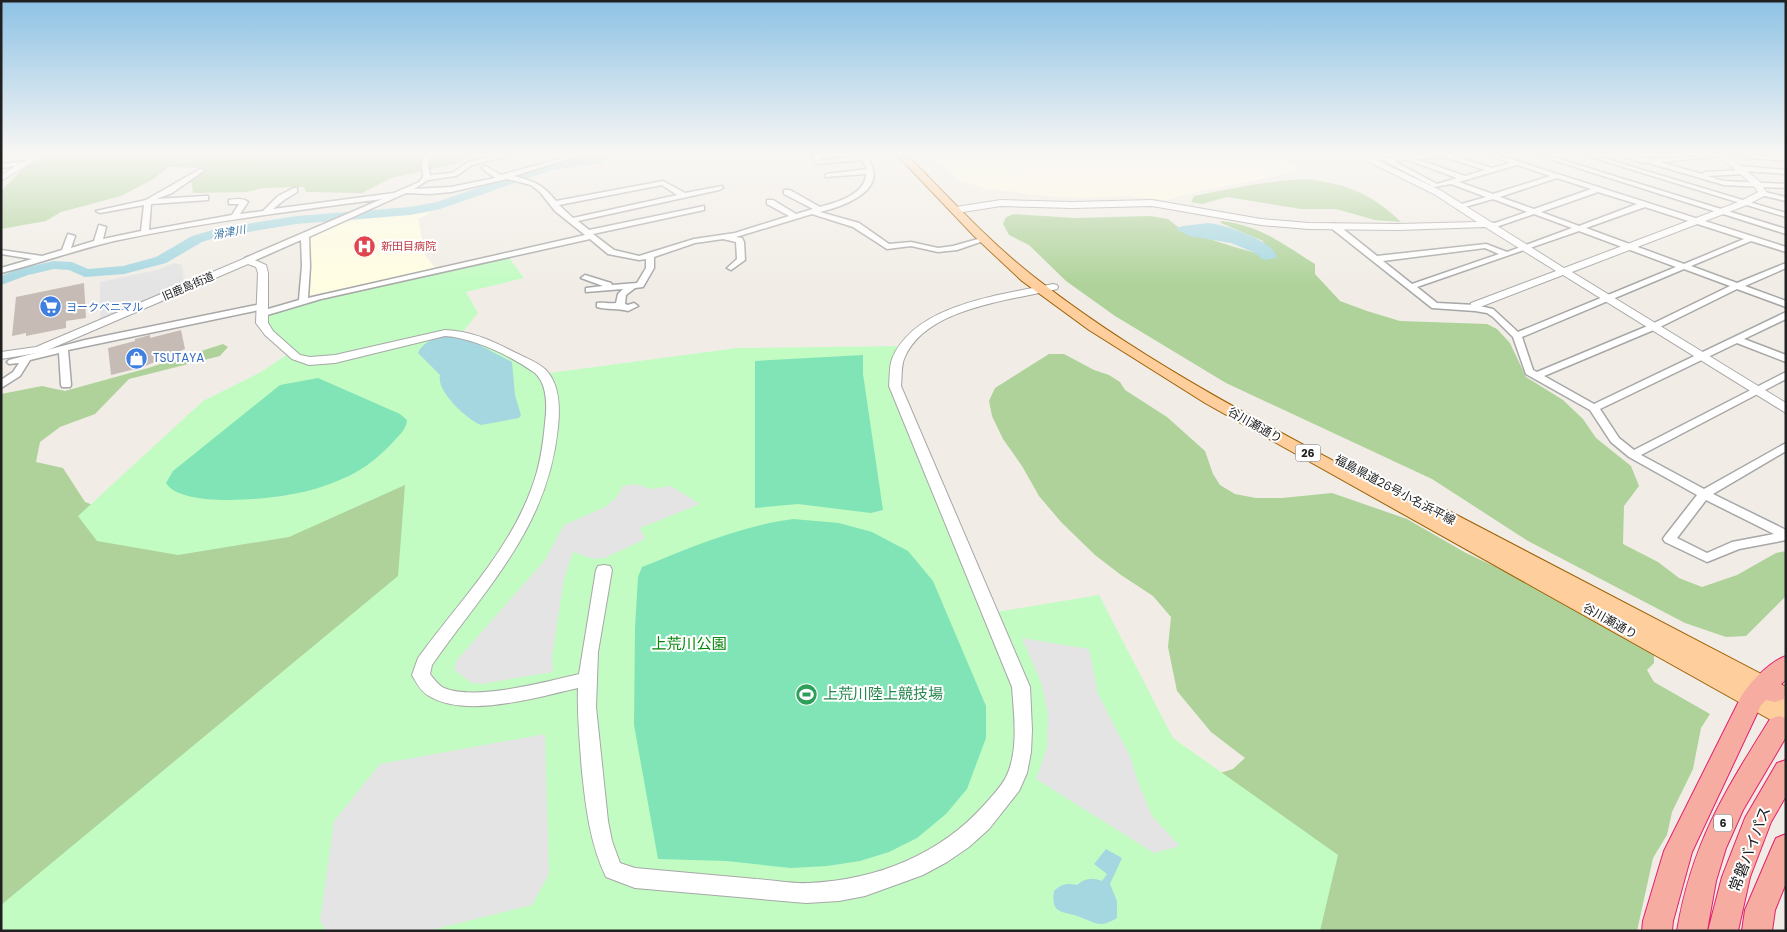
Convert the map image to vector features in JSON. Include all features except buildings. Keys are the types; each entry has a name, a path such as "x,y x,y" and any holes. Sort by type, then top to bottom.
{"highway":[{"path":"1657,931 1658,921 1678,851 1775,702 1786,664"},
{"name":"6","path":"1692,931 1697,898 1713,849 1775,702"},
{"name":"常磐バイパス","path":"1723,931 1736,877 1758,818 1786,771"},
{"path":"1757,931 1760,910 1786,847"}],"main road":[{"name":"谷川瀬通り","path":"950,198 961,209 985,239 1048,288 1096,329 1211,400 1775,702"},
{"name":"26","path":"951,198 1048,288"}],"street":[{"path":"145,233 148,202 153,198"},
{"path":"100,211 148,202 198,198"},
{"path":"266,212 280,198"},
{"path":"1,271 98,243 145,233 234,218 306,203 358,198"},
{"name":"旧鹿島街道","path":"7,359 39,350 390,198"},
{"path":"550,198 589,235 615,254 639,258 694,241 736,235 816,211 849,198"},
{"path":"574,220 626,198"},
{"path":"554,204 652,198"},
{"path":"797,198 816,211 856,224 887,248 905,243 930,249 946,249 985,239"},
{"path":"1447,198 1786,409"},
{"path":"1461,207 1487,198"},
{"path":"1496,198 1786,304"},
{"path":"961,209 1001,203 1072,205 1152,203 1260,222 1398,227 1496,225 1574,198"},
{"path":"1626,198 1786,250"},
{"path":"1679,198 1786,232"},
{"path":"1729,198 1786,215"},
{"path":"1475,308 1475,305 1753,198"},
{"path":"232,202 244,202 234,218"},
{"path":"770,202 796,216"},
{"path":"1410,287 1526,248 1644,204"},
{"path":"1,367 7,359 26,359 171,324 261,311 303,302 701,208"},
{"path":"645,221 654,229"},
{"path":"1334,226 1435,306 1475,308 1490,311 1496,315 1517,336 1530,372 1594,408 1615,440 1633,455 1704,494 1786,535"},
{"path":"98,243 102,227"},
{"path":"64,252 71,236"},
{"path":"303,302 306,266 305,236"},
{"path":"712,237 739,240 740,260 731,268"},
{"path":"1517,336 1750,238"},
{"path":"1375,259 1486,246 1506,254"},
{"path":"1,252 43,258"},
{"path":"620,305 622,294 635,286 650,268 650,256"},
{"path":"248,260 260,265 263,273 262,323 269,333 296,357 309,361 335,359 445,333 462,333 500,349 531,365 542,374 548,383 552,399 552,432 546,468 535,500 519,533 503,558 424,663 421,675 435,691 451,698 472,700 587,679"},
{"path":"1536,376 1653,327 1737,286 1786,265"},
{"path":"585,278 604,285 635,286"},
{"path":"589,290 635,286"},
{"path":"604,570 587,679 588,740 598,830 604,854 613,870 635,878 810,894 853,888 909,872 931,862 964,838 989,816 1010,789 1017,775 1024,723 1021,687 902,408 896,388 895,372 898,358 906,346 922,328 935,320 973,305 1048,288"},
{"path":"600,305 608,307 620,305 628,308 634,306"},
{"path":"1594,408 1786,315"},
{"path":"1736,339 1786,359"},
{"path":"63,349 66,385"},
{"path":"1,385 17,374 26,359"},
{"path":"1633,455 1757,392 1786,375"},
{"path":"1786,446 1704,494 1669,538 1707,558 1736,545 1786,535"}],"shaded area":[{"name":"新田目病院","path":"428,212 429,214 418,219 425,255 436,269 307,296 307,237 346,221"},
{"path":"174,263 182,265 184,282 102,321 100,320 100,282 157,270"},
{"path":"635,484 652,489 671,486 700,504 640,528 645,539 605,558 594,559 573,552 564,579 552,656 553,672 482,684 472,683 454,670 457,660 545,560 564,525 605,507 616,498 623,486"},
{"path":"1022,638 1089,649 1098,694 1130,756 1152,816 1180,846 1154,853 1036,779 1047,748 1048,715 1041,682"},
{"path":"545,734 549,874 532,905 427,931 326,931 320,921 334,821 380,764"}],"green space":[{"path":"1,198 112,198 61,212 46,221 1,229"},
{"path":"1193,198 1222,198 1202,204 1191,202"},
{"path":"1236,198 1371,198 1401,222 1375,220 1336,209 1301,209"},
{"path":"1014,214 1075,218 1150,216 1168,219 1183,231 1238,248 1256,253 1266,251 1263,241 1221,223 1221,221 1235,223 1260,231 1315,264 1315,274 1340,301 1400,321 1487,324 1497,329 1510,343 1526,377 1563,400 1583,419 1596,438 1631,466 1639,486 1624,506 1623,544 1658,562 1679,578 1702,587 1737,575 1776,553 1786,551 1786,596 1746,636 1726,637 1685,623 1528,541 1432,479 1226,383 1115,316 1066,281 1029,245 1009,235 1003,224 1006,217"},
{"name":"上荒川公園","path":"507,255 524,278 466,292 478,313 462,333 542,374 737,348 905,346 895,372 990,613 1099,595 1173,738 1338,855 1320,931 1,931 1,905 398,576 405,485 289,537 178,555 97,541 78,516 203,401 261,372 291,352 280,342 261,314 303,302"},
{"path":"223,344 228,347 220,356 129,379 95,414 60,427 40,442 36,462 63,468 85,502 130,519 398,477 521,491 1,931 1,394 42,386 65,391 148,368"},
{"path":"1049,354 1064,354 1094,370 1109,375 1120,382 1125,390 1167,417 1205,451 1213,474 1220,485 1235,494 1256,498 1282,498 1332,493 1407,519 1466,553 1530,583 1654,655 1654,663 1647,670 1654,682 1710,714 1701,728 1693,769 1672,812 1667,835 1653,858 1637,931 1284,931 1201,779 1233,769 1245,758 1211,732 1177,691 1168,647 1171,617 1153,596 1095,555 1061,522 1039,496 1022,466 1003,439 992,416 989,401 995,388"},
{"path":"863,355 863,374 883,510 871,513 798,504 755,508 755,361"},
{"path":"318,378 400,414 407,420 404,429 384,452 362,469 337,481 304,492 269,498 208,499 175,491 166,483 173,471 280,385"},
{"name":"上荒川陸上競技場","path":"793,519 839,523 872,532 908,551 933,581 986,706 986,738 967,789 946,814 917,838 889,852 860,861 827,866 791,868 726,861 658,859 634,725 635,628 638,577 642,567 698,545 735,532"}],"water":[{"path":"1208,223 1236,230 1259,240 1274,252 1277,258 1264,260 1253,252 1231,243 1189,236 1175,228"},
{"path":"452,336 466,338 512,362 515,395 521,415 519,418 481,425 453,404 443,389 440,375 418,353 424,345 432,340"},
{"path":"1106,849 1122,858 1110,884 1117,901 1117,918 1107,923 1099,924 1057,909 1053,899 1054,891 1059,887 1067,884 1077,885 1089,879 1102,881 1107,874 1094,864"}],"waterway":[{"name":"滑津川","path":"1,281 23,272 54,265 72,266 85,273 124,270 161,260 197,239 216,233 296,220 410,211 440,205 459,198"}],"place":[{"name":"新田目病院","path":"365,246"},
{"name":"ヨークベニマル","path":"50,307"},
{"name":"TSUTAYA","path":"137,358"},
{"name":"上荒川陸上競技場","path":"807,694"}]}
